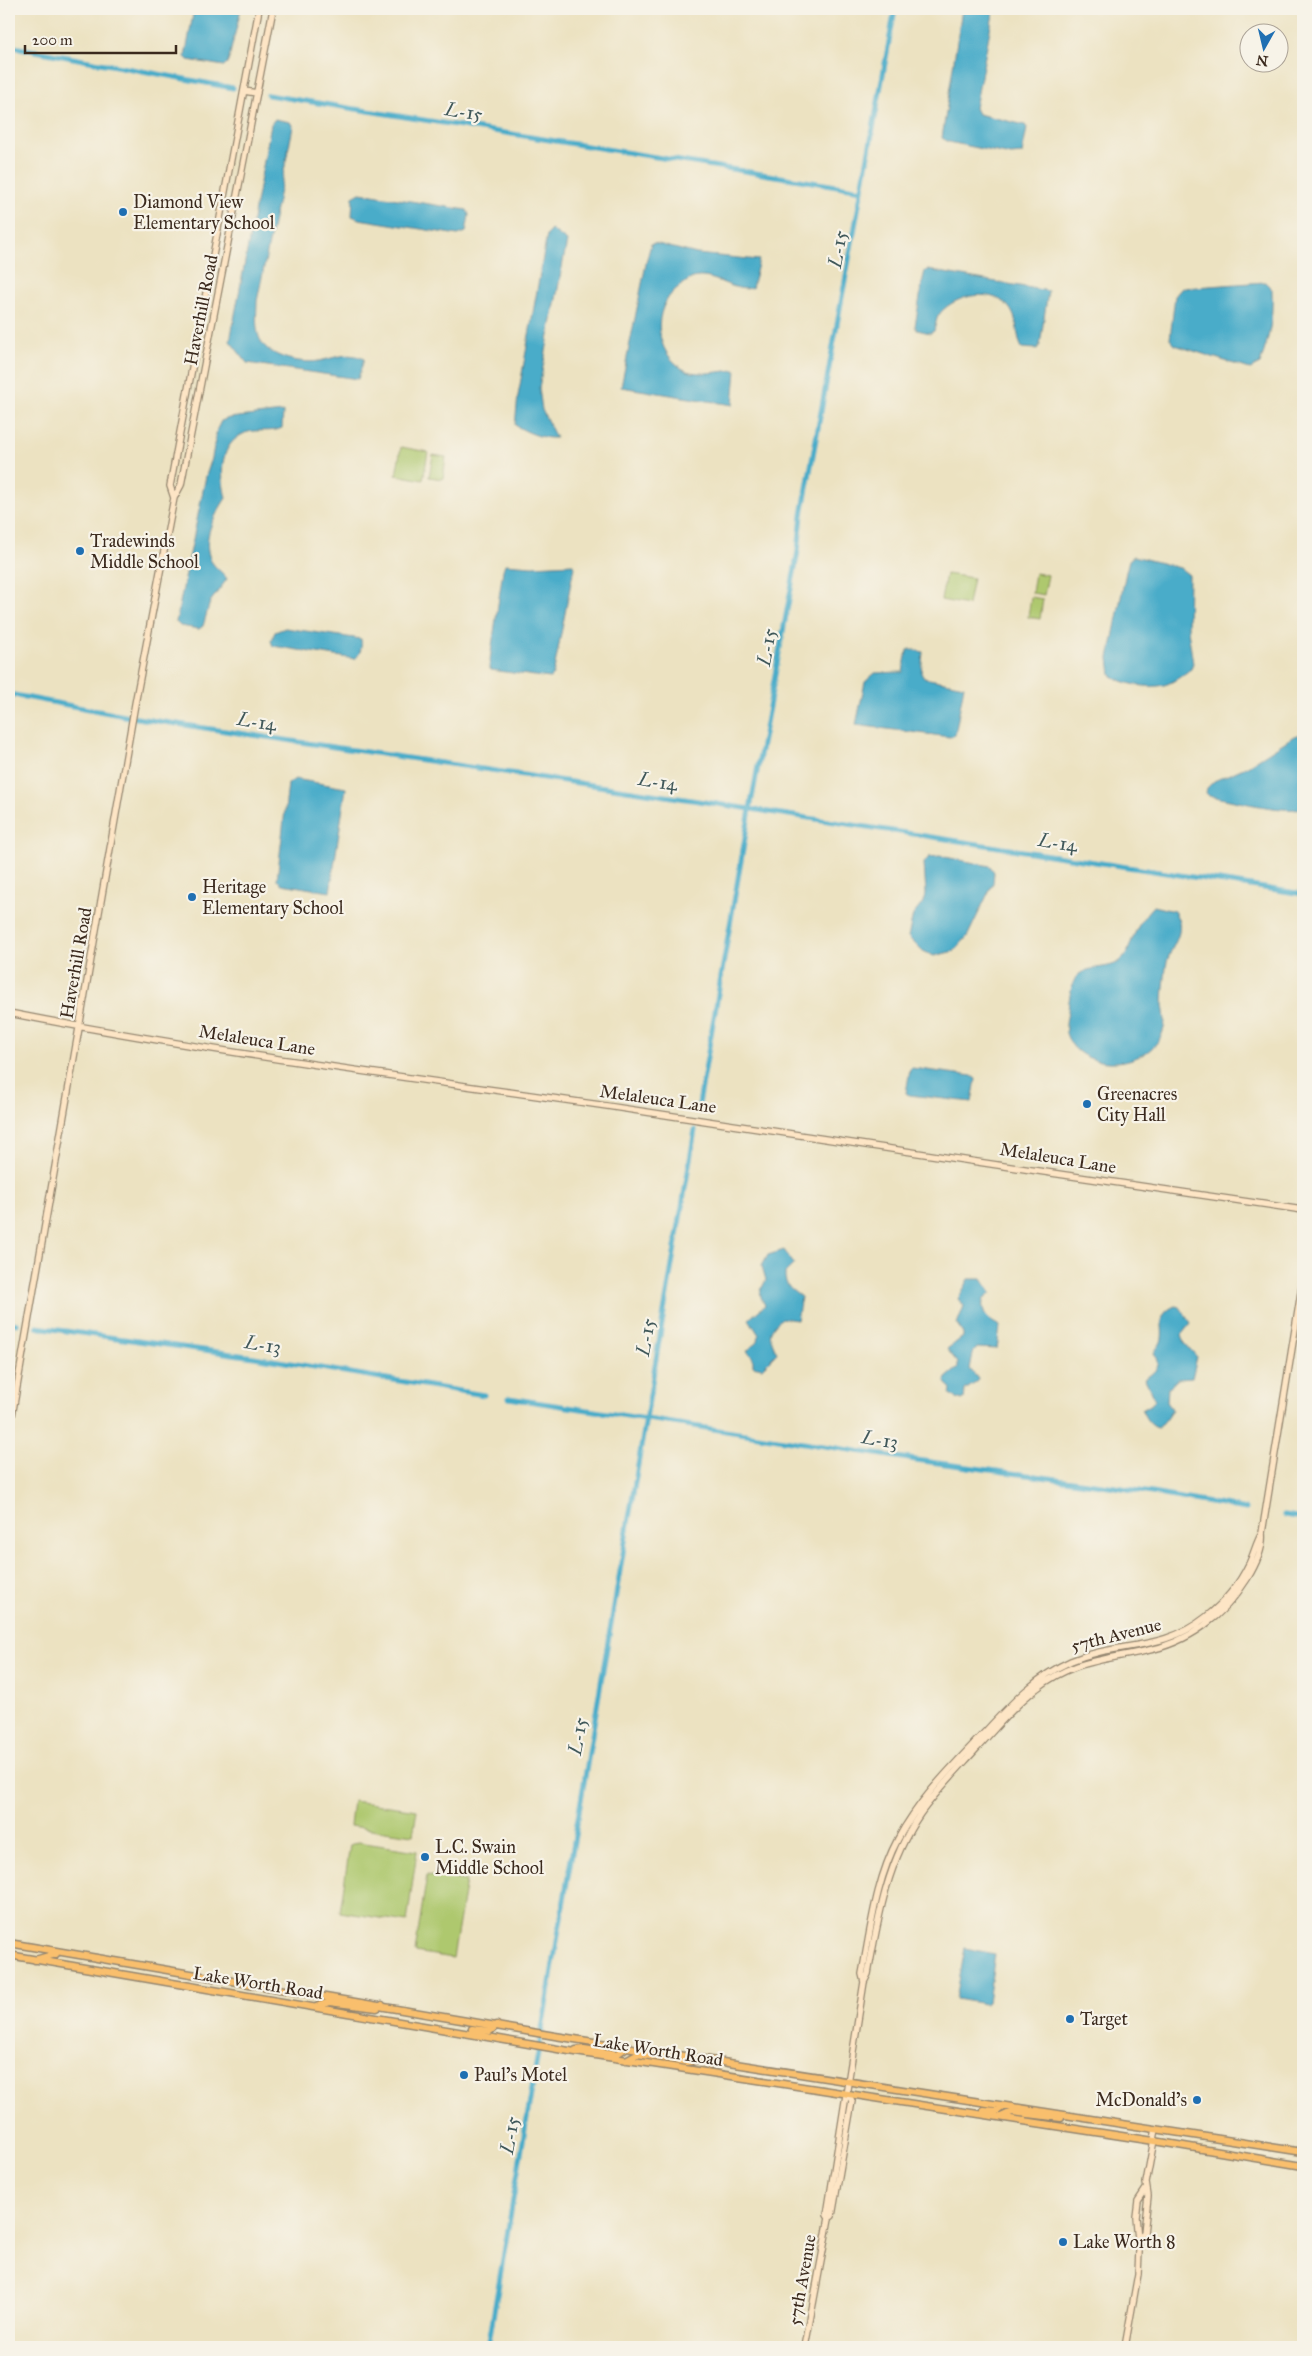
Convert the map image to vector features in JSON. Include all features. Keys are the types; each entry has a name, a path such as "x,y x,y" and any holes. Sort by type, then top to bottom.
{"main road":[{"name":"Lake Worth Road","path":"9,1943 382,2005 555,2036 1303,2152"},
{"path":"34,1961 47,1955 62,1953"},
{"name":"Lake Worth Road","path":"9,1956 532,2045 1154,2141 1303,2166"},
{"path":"316,2007 329,2002 377,2008 382,2005"},
{"path":"434,2027 440,2024 485,2031 494,2030 498,2026"},
{"path":"569,2051 584,2049 617,2054 628,2046"},
{"path":"626,2060 637,2054 686,2062 704,2058"},
{"path":"943,2108 954,2106 991,2112 997,2111 1004,2106"},
{"path":"1001,2117 1012,2112 1058,2118 1072,2116"}],"street":[{"name":"Haverhill Road","path":"174,498 170,486 259,9"},
{"name":"Haverhill Road","path":"9,1433 135,704 147,646 149,621 174,498 181,485 200,392 273,9"},
{"path":"244,90 257,93"},
{"name":"Melaleuca Lane","path":"9,1013 80,1027 425,1082 848,1141 1303,1210"},
{"name":"57th Avenue","path":"805,2347 847,2134 852,2101 848,2094 849,2081 864,1982 862,1974 872,1920 885,1870 898,1839 915,1811 934,1787 1020,1695 1041,1677 1056,1668 1085,1656 1144,1646 1168,1639 1206,1617 1237,1585 1262,1534 1303,1280"},
{"path":"1125,2347 1138,2274 1136,2217 1138,2201 1146,2189 1156,2129"},
{"path":"1138,2237 1144,2233 1148,2196 1146,2189"}],"green space":[{"path":"401,447 428,452 423,480 396,475"},
{"path":"433,455 446,457 443,479 429,477"},
{"path":"1035,573 1048,575 1044,595 1032,593"},
{"path":"946,574 973,578 968,605 941,600"},
{"path":"1031,597 1043,599 1040,619 1028,617"},
{"path":"353,1801 417,1810 413,1835 350,1826"},
{"path":"358,1842 417,1851 407,1922 340,1912 350,1845"},
{"path":"427,1875 466,1881 453,1958 415,1952"}],"water":[{"path":"194,9 241,9 228,62 224,66 188,60 185,57"},
{"path":"962,9 994,9 975,108 978,114 1025,125 1027,128 1022,154 1011,155 949,142 942,138"},
{"path":"275,119 290,122 293,127 257,301 256,322 259,338 273,353 296,361 312,362 347,355 364,359 358,379 247,363 230,341 271,124"},
{"path":"360,193 467,210 469,215 466,232 458,235 359,219 352,216 353,197"},
{"path":"551,229 567,241 539,388 542,410 556,438 534,434 515,425 518,396 547,235"},
{"path":"654,243 697,254 759,260 752,288 738,288 700,277 693,278 683,284 673,292 666,302 659,324 664,348 680,367 699,373 736,370 733,405 621,387 647,259 651,244"},
{"path":"925,271 1048,291 1040,345 1037,349 1022,348 1016,321 1011,310 999,299 990,296 971,296 952,303 938,316 934,331 930,333 917,330 915,326 923,279"},
{"path":"1265,282 1272,289 1272,310 1268,336 1260,364 1250,369 1175,345 1170,339 1175,296 1182,288"},
{"path":"283,412 282,428 277,430 251,431 241,435 228,447 222,472 226,498 213,520 207,544 211,561 227,579 210,602 203,626 199,629 180,626 176,622 217,429 221,421 229,418"},
{"path":"1134,556 1180,568 1189,575 1188,630 1193,664 1191,669 1164,685 1136,685 1111,675 1109,658 1126,572 1129,560"},
{"path":"505,564 532,566 573,564 574,567 553,675 550,678 491,670 489,667"},
{"path":"285,628 361,639 361,650 355,659 273,646 271,641 275,632"},
{"path":"910,649 923,652 921,673 924,678 964,686 955,735 950,737 856,725 865,682 875,673 903,672 907,651"},
{"path":"1303,733 1303,803 1301,808 1270,808 1209,796 1206,793 1207,788 1214,781 1246,767 1294,736"},
{"path":"295,779 346,788 330,892 282,884 277,880 288,784"},
{"path":"940,856 990,866 994,872 993,883 967,937 954,951 934,956 921,950 908,937 913,915 922,904 926,894 924,863 929,857"},
{"path":"1153,906 1174,911 1180,926 1166,967 1163,1000 1164,1028 1157,1042 1146,1052 1132,1059 1116,1062 1100,1061 1085,1056 1073,1047 1066,1033 1070,996 1074,981 1082,972 1112,965 1124,958 1140,923"},
{"path":"910,1069 972,1076 976,1079 972,1102 909,1095 906,1093"},
{"path":"784,1250 794,1264 785,1273 786,1281 789,1287 801,1297 797,1320 782,1318 773,1327 771,1338 777,1353 762,1368 753,1366 753,1358 747,1351 758,1341 759,1335 749,1319 765,1305 761,1298 761,1290 766,1280 762,1266 768,1255"},
{"path":"969,1279 982,1279 991,1293 983,1300 984,1313 992,1322 1000,1326 997,1349 977,1348 973,1353 970,1369 978,1379 977,1382 965,1390 964,1399 962,1400 950,1395 951,1389 945,1381 958,1368 958,1363 947,1349 963,1337 963,1333 957,1324 964,1306 958,1299"},
{"path":"1175,1306 1180,1307 1191,1323 1181,1335 1184,1342 1197,1357 1192,1378 1178,1379 1168,1388 1167,1402 1172,1409 1158,1428 1148,1421 1142,1410 1152,1404 1155,1399 1145,1379 1157,1368 1158,1361 1154,1353 1161,1342 1163,1318 1165,1313"},
{"path":"965,1948 995,1954 988,2002 985,2004 956,1999"}],"waterway":[{"name":"L-15","path":"698,1110 750,809 798,551 802,515 895,9"},
{"name":"L-15","path":"9,46 233,88"},
{"name":"L-15","path":"268,95 862,190"},
{"name":"L-14","path":"9,694 130,717 646,793 1303,894"},
{"name":"L-15","path":"488,2347 695,1130"},
{"name":"L-13","path":"9,1322 17,1324"},
{"name":"L-13","path":"37,1327 254,1357 484,1395"},
{"name":"L-13","path":"509,1398 916,1460 1116,1487 1246,1509"},
{"name":"L-13","path":"1284,1515 1303,1518"}],"place":[{"name":"Diamond View Elementary School","path":"123,212"},
{"name":"Tradewinds Middle School","path":"80,551"},
{"name":"Heritage Elementary School","path":"192,897"},
{"name":"Greenacres City Hall","path":"1087,1104"},
{"name":"L.C. Swain Middle School","path":"425,1857"},
{"name":"Target","path":"1070,2019"},
{"name":"Paul's Motel","path":"464,2075"},
{"name":"McDonald's","path":"1197,2100"},
{"name":"Lake Worth 8","path":"1063,2242"}]}
